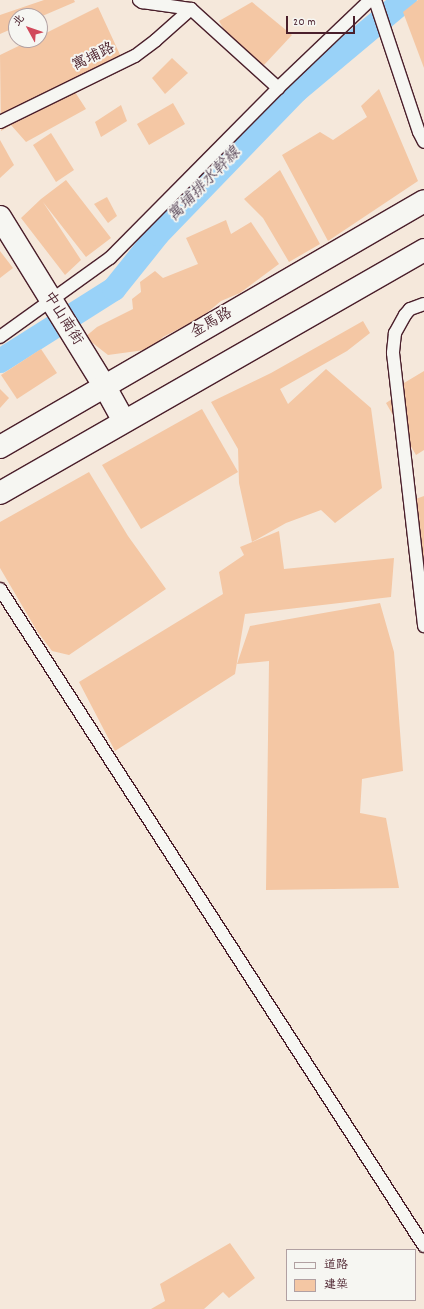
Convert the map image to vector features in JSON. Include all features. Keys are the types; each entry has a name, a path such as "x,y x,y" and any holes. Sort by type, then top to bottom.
{"street":[{"name":"金馬路","path":"0,447 424,201"},
{"name":"中山南街","path":"0,217 50,301 105,386 124,421"},
{"path":"0,493 424,250"}],"lane":[{"path":"139,0 142,2 192,9 278,88"},
{"path":"0,337 110,258 278,88 370,0"},
{"path":"375,0 419,132 424,142"},
{"name":"寓埔路","path":"0,122 135,56 192,9"},
{"path":"424,304 410,309 405,315 395,333 393,353 424,626"},
{"path":"0,589 424,1246"}],"building":[{"path":"44,0 74,0 75,2 48,14 48,8 21,8"},
{"path":"418,0 424,0 424,68 403,12"},
{"path":"252,2 292,35 264,65 230,40 219,21"},
{"path":"98,7 122,59 17,122 75,92 86,109 26,142 11,125 1,131 0,55 14,48 48,48 48,32"},
{"path":"8,12 8,30 0,34 0,15"},
{"path":"172,58 188,73 165,94 152,78"},
{"path":"379,89 418,181 328,241 282,155 320,132 333,140 367,117 361,106"},
{"path":"173,103 185,124 149,145 137,124"},
{"path":"121,105 127,121 101,137 95,122"},
{"path":"51,133 74,170 56,182 33,145"},
{"path":"0,140 14,165 0,178"},
{"path":"280,170 320,244 289,262 263,218 244,199"},
{"path":"66,180 111,238 86,257 43,202 81,260 65,275 21,218 41,199"},
{"path":"107,197 117,216 108,223 94,204"},
{"path":"226,220 231,234 251,222 279,264 240,293 221,301 202,317 163,337 152,349 108,355 85,337 97,327 133,309 132,299 141,292 140,282 155,271 163,278 198,264 186,238"},
{"path":"0,251 13,268 0,278"},
{"path":"363,321 370,333 347,351 280,389 288,404 326,369 371,408 382,488 335,523 321,510 286,523 252,542 239,483 238,449 211,402 271,373"},
{"path":"41,349 57,373 17,399 1,375"},
{"path":"424,371 424,450 416,455 386,403 395,397 394,389"},
{"path":"0,389 9,398 0,408"},
{"path":"202,409 238,472 141,529 102,465"},
{"path":"89,472 128,536 166,589 69,655 52,651 37,631 0,568 0,522"},
{"path":"424,496 424,617 410,501"},
{"path":"279,531 284,569 394,558 391,597 245,614 235,674 115,751 79,682 223,594 219,572 244,555 240,547"},
{"path":"380,603 394,652 403,771 362,779 360,813 386,818 399,888 266,890 269,661 237,664 250,626"},
{"path":"230,1243 255,1278 229,1298 223,1292 204,1309 151,1309 165,1301 160,1284"}],"waterway":[{"name":"寓埔排水幹線","path":"0,361 114,289 158,234 296,91 405,0"}]}
